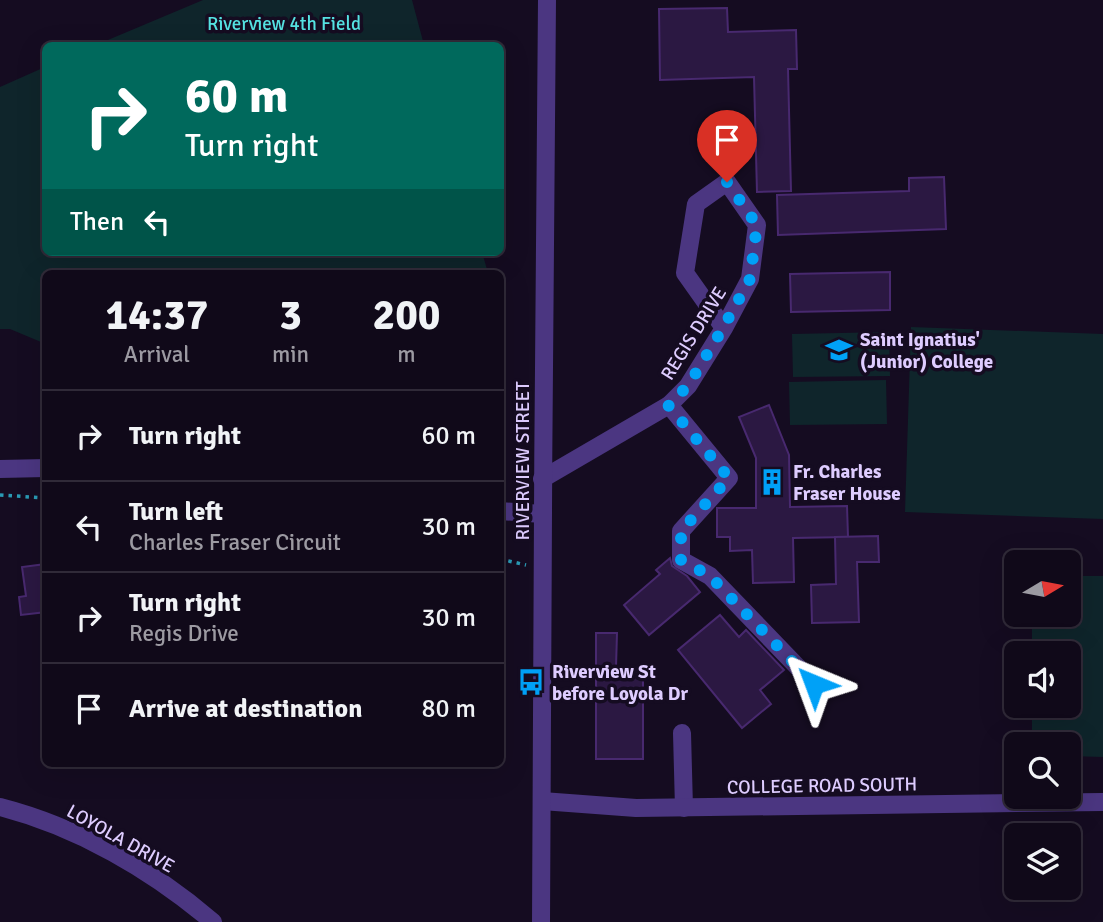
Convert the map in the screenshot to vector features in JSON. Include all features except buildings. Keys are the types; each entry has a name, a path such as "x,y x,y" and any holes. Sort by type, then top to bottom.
{"street":[{"name":"RIVERVIEW STREET","path":"541,922 547,0"},
{"name":"REGIS DRIVE","path":"542,479 668,405 688,386 723,328 750,279 757,225 727,182 696,204 685,273 723,328"},
{"path":"668,405 729,478 681,531 681,560 710,576 814,684"},
{"path":"0,469 42,468"},
{"path":"504,512 542,514"},
{"path":"682,733 684,808"},
{"name":"COLLEGE ROAD SOUTH","path":"542,800 636,808 1103,802"},
{"name":"LOYOLA DRIVE","path":"0,807 52,825 124,859 161,882 213,922"}],"path":[{"path":"0,495 42,498"},
{"path":"504,560 528,565"}],"green space":[{"name":"Riverview 4th Field","path":"203,0 412,0 423,42 103,42"},
{"path":"42,68 42,256 483,256 487,270 42,270 42,342 10,329 0,329 0,87"},
{"path":"911,327 1103,334 1103,519 905,512"},
{"path":"889,332 890,376 793,377 792,334"},
{"path":"886,380 887,424 790,425 789,382"},
{"path":"1082,576 1103,576 1103,757 1081,756 1081,732 1032,732 1032,718 1081,718 1081,641 1032,641 1032,627 1081,627"}],"place":[{"name":"Saint Ignatius' (Junior) College","path":"839,350"},
{"name":"Fr. Charles Fraser House","path":"772,482"},
{"name":"Riverview St before Loyola Dr","path":"531,682"}],"route":[{"path":"727,182 757,225 750,279 688,386 668,405 729,478 681,531 681,560 710,576 814,684"}]}
